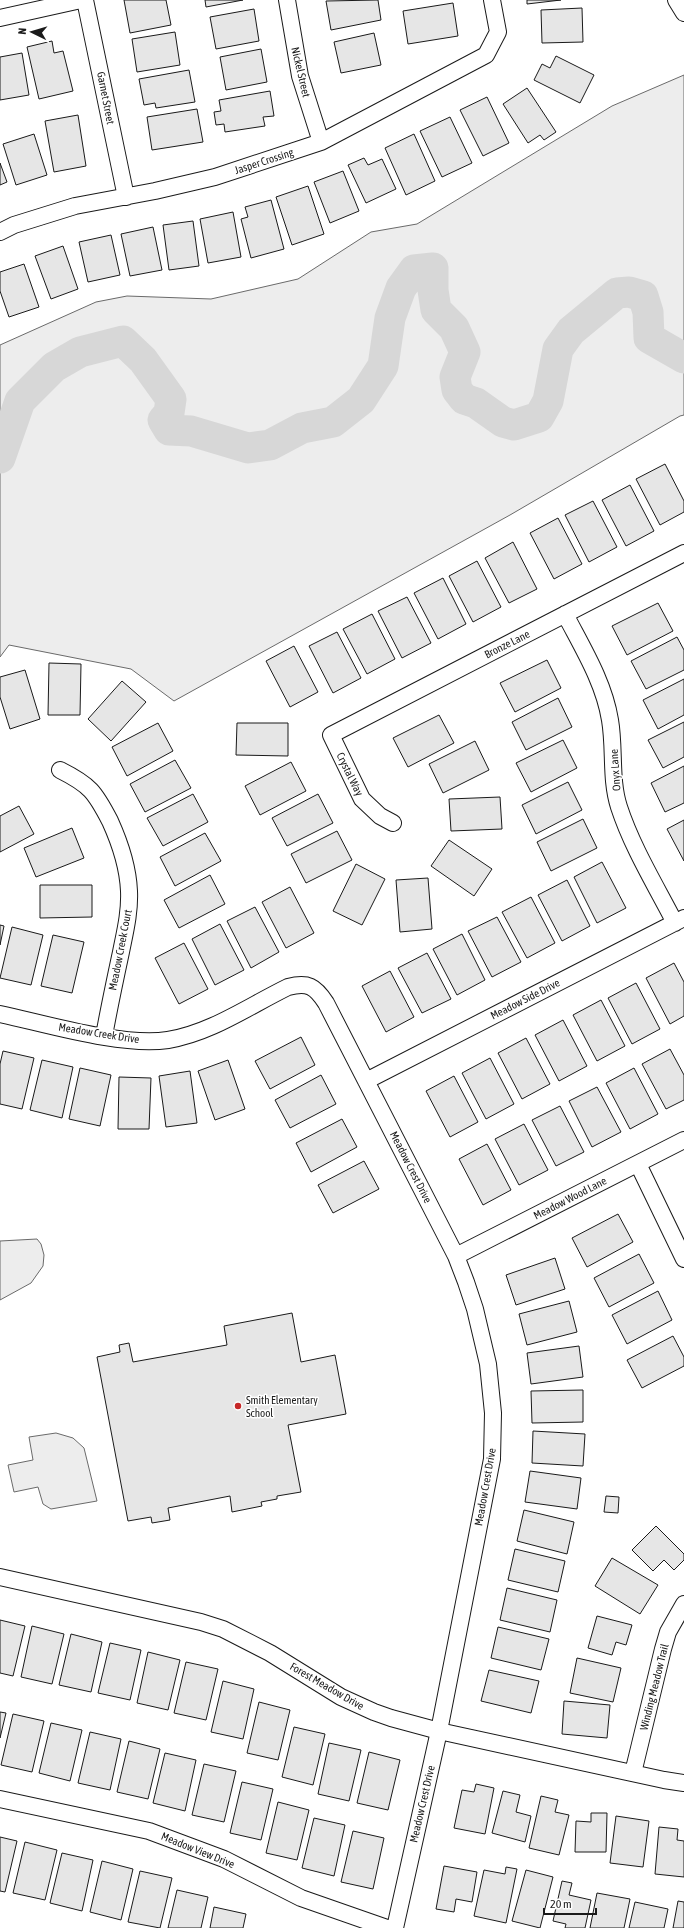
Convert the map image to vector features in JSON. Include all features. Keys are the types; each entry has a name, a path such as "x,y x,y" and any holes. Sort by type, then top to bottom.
{"street":[{"path":"0,18 81,0"},
{"name":"Garnet Street","path":"85,0 126,197"},
{"name":"Nickel Street","path":"287,0 300,76 320,142"},
{"name":"Jasper Crossing","path":"0,232 75,206 126,197 215,177 320,142 486,55 498,32 492,0"},
{"path":"676,0 684,13"},
{"name":"Bronze Lane","path":"331,735 684,553"},
{"name":"Onyx Lane","path":"565,614 595,672 606,702 612,736 616,794 627,827 680,920"},
{"name":"Crystal Way","path":"331,735 362,799 380,816 393,823"},
{"name":"Meadow Creek Court","path":"60,770 79,779 90,788 97,797 120,845 128,876 128,920 104,1036"},
{"name":"Meadow Side Drive","path":"366,1081 680,920"},
{"name":"Meadow Creek Drive","path":"0,1014 104,1036 153,1041 182,1036 226,1020 288,987 308,985"},
{"name":"Meadow Crest Drive","path":"308,985 317,990 326,1003 456,1256 475,1309 488,1364 493,1413 492,1444 488,1480 439,1731 394,1928"},
{"name":"Meadow Wood Lane","path":"456,1256 684,1140"},
{"path":"638,1164 684,1258"},
{"name":"Forest Meadow Drive","path":"0,1577 201,1622 223,1629 270,1653 357,1705 391,1718 439,1731 684,1783"},
{"name":"Winding Meadow Trail","path":"633,1773 662,1648 668,1632 684,1604"},
{"name":"Meadow View Drive","path":"0,1799 149,1830 224,1859 301,1898 388,1928"}],"shaded area":[{"path":"684,75 684,415 510,515 174,701 131,669 9,645 0,657 0,345 96,302 127,296 211,299 298,279 371,232 417,224 612,106"},
{"path":"37,1239 41,1244 44,1255 43,1266 31,1283 0,1300 0,1241"},
{"path":"56,1433 73,1438 84,1448 97,1501 51,1509 43,1504 38,1487 14,1492 8,1465 33,1460 29,1437"}],"building":[{"path":"124,0 166,0 171,25 130,33"},
{"path":"205,0 243,0 206,7"},
{"path":"378,0 381,20 331,30 326,1"},
{"path":"527,0 561,0 527,4"},
{"path":"453,3 458,36 408,44 403,11"},
{"path":"582,8 583,42 542,43 541,10"},
{"path":"254,9 259,41 216,49 210,17"},
{"path":"175,32 180,65 137,72 132,39"},
{"path":"374,33 381,65 341,73 334,42"},
{"path":"52,41 54,53 63,51 73,91 39,99 27,47"},
{"path":"261,49 267,82 226,90 220,57"},
{"path":"22,53 29,95 0,100 0,57"},
{"path":"556,56 594,75 580,103 534,80 542,64 550,68"},
{"path":"189,70 195,102 156,108 155,103 144,105 139,79"},
{"path":"527,88 556,132 544,140 540,135 528,143 503,104"},
{"path":"270,91 274,116 263,117 265,126 225,132 224,124 216,125 214,112 221,111 219,100"},
{"path":"487,97 509,143 483,156 460,110"},
{"path":"197,109 203,142 152,150 147,117"},
{"path":"78,115 86,166 54,172 45,121"},
{"path":"450,117 472,163 442,177 420,131"},
{"path":"34,134 47,175 16,185 3,144"},
{"path":"414,134 435,181 406,195 385,148"},
{"path":"364,158 368,165 382,159 396,189 366,203 348,165"},
{"path":"0,163 7,182 0,185"},
{"path":"343,171 359,211 330,223 314,182"},
{"path":"308,186 324,234 292,245 276,197"},
{"path":"271,200 284,249 251,258 241,219 248,217 245,207"},
{"path":"233,212 241,257 208,263 200,219"},
{"path":"193,221 199,266 169,270 163,225"},
{"path":"153,227 162,270 130,276 121,234"},
{"path":"111,235 120,275 88,282 79,242"},
{"path":"63,246 78,289 51,299 35,256"},
{"path":"24,264 39,307 9,317 0,291 0,272"},
{"path":"665,464 684,501 684,512 660,525 636,479"},
{"path":"630,485 654,531 626,546 602,500"},
{"path":"593,501 617,547 589,562 565,515"},
{"path":"558,518 582,564 554,579 530,533"},
{"path":"513,542 537,589 509,603 485,558"},
{"path":"477,561 501,607 473,622 449,576"},
{"path":"443,578 466,624 438,639 414,593"},
{"path":"407,597 431,643 402,658 378,611"},
{"path":"658,603 673,631 627,655 612,626"},
{"path":"372,614 395,659 367,674 343,629"},
{"path":"337,632 361,678 333,693 309,646"},
{"path":"677,637 684,650 684,670 646,689 631,661"},
{"path":"294,646 318,692 290,707 266,661"},
{"path":"547,660 561,688 515,712 500,683"},
{"path":"49,663 81,664 80,715 48,715"},
{"path":"25,670 40,719 10,729 0,697 0,677"},
{"path":"684,679 684,715 658,729 643,700"},
{"path":"122,681 146,702 111,741 88,719"},
{"path":"558,698 572,727 526,750 512,722"},
{"path":"439,715 454,743 408,767 393,738"},
{"path":"684,722 684,757 663,768 648,740"},
{"path":"158,723 173,751 127,776 112,747"},
{"path":"237,723 288,723 288,756 236,755"},
{"path":"563,740 577,768 531,792 516,763"},
{"path":"475,741 489,770 443,793 429,764"},
{"path":"175,760 191,788 145,812 130,784"},
{"path":"291,762 306,791 260,815 245,786"},
{"path":"684,766 684,803 665,812 651,783"},
{"path":"568,782 582,810 536,834 522,805"},
{"path":"193,794 208,822 163,846 147,818"},
{"path":"318,794 333,823 287,846 272,818"},
{"path":"500,797 502,829 451,831 449,799"},
{"path":"19,806 34,834 0,852 0,816"},
{"path":"583,819 597,848 551,871 537,842"},
{"path":"684,820 684,861 667,829"},
{"path":"72,828 84,858 36,877 24,848"},
{"path":"337,831 352,860 306,883 291,854"},
{"path":"205,833 221,861 175,886 160,857"},
{"path":"449,840 492,869 474,896 431,866"},
{"path":"602,862 626,908 597,923 574,877"},
{"path":"356,864 385,879 362,925 333,911"},
{"path":"210,875 225,904 179,928 164,900"},
{"path":"428,878 432,929 400,932 396,880"},
{"path":"567,880 590,926 562,941 538,895"},
{"path":"40,885 92,885 92,917 40,918"},
{"path":"290,887 314,933 286,948 262,902"},
{"path":"531,897 555,943 527,958 502,912"},
{"path":"255,907 279,952 251,968 227,921"},
{"path":"497,917 521,962 492,977 468,931"},
{"path":"220,924 244,970 215,985 192,939"},
{"path":"0,925 4,926 0,945"},
{"path":"12,927 43,935 31,985 0,978"},
{"path":"462,934 485,980 457,995 433,949"},
{"path":"53,935 84,942 72,993 41,986"},
{"path":"184,943 208,989 179,1004 155,958"},
{"path":"427,953 451,999 422,1013 398,968"},
{"path":"674,963 684,982 684,1016 670,1024 646,978"},
{"path":"390,971 414,1017 386,1032 362,986"},
{"path":"636,983 660,1029 632,1044 608,998"},
{"path":"601,1000 625,1046 597,1061 573,1015"},
{"path":"563,1020 587,1066 559,1081 535,1035"},
{"path":"301,1037 315,1065 270,1089 255,1061"},
{"path":"526,1038 550,1084 522,1099 498,1053"},
{"path":"670,1049 684,1075 684,1100 666,1109 642,1064"},
{"path":"3,1051 34,1058 22,1109 0,1104 0,1064"},
{"path":"490,1058 514,1104 486,1119 462,1073"},
{"path":"42,1060 73,1067 62,1118 30,1110"},
{"path":"228,1060 245,1109 215,1120 198,1071"},
{"path":"80,1068 111,1075 100,1126 69,1119"},
{"path":"634,1068 658,1114 630,1129 606,1083"},
{"path":"190,1071 197,1123 166,1127 159,1076"},
{"path":"321,1075 336,1104 290,1128 275,1100"},
{"path":"454,1076 478,1122 450,1137 426,1091"},
{"path":"119,1077 151,1078 149,1129 118,1129"},
{"path":"597,1087 621,1132 592,1147 569,1101"},
{"path":"560,1106 584,1152 556,1166 532,1120"},
{"path":"342,1119 357,1147 311,1172 296,1143"},
{"path":"524,1124 548,1170 519,1185 495,1139"},
{"path":"487,1144 511,1190 483,1205 459,1159"},
{"path":"364,1161 379,1189 333,1213 318,1185"},
{"path":"618,1214 633,1242 587,1267 572,1238"},
{"path":"639,1254 654,1283 609,1307 594,1278"},
{"path":"555,1258 565,1289 516,1305 506,1275"},
{"path":"658,1291 672,1320 627,1344 612,1315"},
{"path":"569,1301 577,1332 527,1345 519,1314"},
{"path":"292,1313 301,1362 335,1355 346,1414 288,1425 301,1492 277,1496 277,1499 261,1502 262,1506 232,1512 230,1496 168,1508 170,1520 152,1523 151,1517 128,1521 97,1357 120,1352 119,1345 129,1343 133,1362 227,1345 224,1326"},
{"path":"673,1336 684,1357 684,1366 642,1388 627,1360"},
{"path":"579,1346 583,1377 531,1384 527,1353"},
{"path":"583,1390 583,1422 532,1423 531,1391"},
{"path":"533,1431 585,1434 583,1466 532,1463"},
{"path":"530,1471 581,1478 577,1509 525,1502"},
{"path":"606,1496 619,1497 618,1513 604,1512"},
{"path":"524,1510 574,1522 567,1554 517,1541"},
{"path":"656,1526 684,1554 684,1560 674,1570 664,1560 653,1571 632,1550"},
{"path":"515,1549 565,1561 558,1592 508,1580"},
{"path":"612,1558 658,1585 640,1614 595,1586"},
{"path":"507,1588 557,1600 550,1632 500,1620"},
{"path":"597,1616 632,1625 626,1645 616,1642 612,1655 588,1648"},
{"path":"0,1620 25,1626 13,1676 0,1673"},
{"path":"32,1626 64,1634 52,1684 21,1677"},
{"path":"498,1627 549,1639 541,1670 491,1658"},
{"path":"71,1634 102,1642 91,1692 59,1685"},
{"path":"110,1643 141,1650 130,1700 98,1693"},
{"path":"148,1652 180,1660 168,1710 137,1703"},
{"path":"577,1658 621,1668 613,1702 570,1693"},
{"path":"186,1662 218,1669 206,1720 174,1713"},
{"path":"489,1670 539,1681 531,1713 481,1701"},
{"path":"223,1681 254,1689 243,1739 211,1732"},
{"path":"564,1701 610,1705 607,1738 562,1734"},
{"path":"259,1702 290,1710 278,1760 247,1753"},
{"path":"0,1712 6,1713 0,1738"},
{"path":"13,1714 44,1721 32,1772 1,1765"},
{"path":"51,1723 82,1730 70,1781 39,1773"},
{"path":"294,1727 325,1734 313,1785 282,1777"},
{"path":"90,1732 121,1739 110,1790 78,1783"},
{"path":"129,1741 160,1749 148,1799 117,1792"},
{"path":"329,1743 361,1750 349,1801 318,1794"},
{"path":"369,1752 400,1760 388,1810 357,1803"},
{"path":"165,1753 196,1760 185,1811 153,1803"},
{"path":"204,1764 236,1771 224,1822 192,1815"},
{"path":"242,1782 273,1789 261,1840 230,1833"},
{"path":"476,1784 494,1788 485,1834 454,1828 462,1790 474,1792"},
{"path":"503,1791 520,1795 516,1812 531,1816 525,1842 492,1833"},
{"path":"541,1796 558,1800 555,1812 569,1815 559,1855 529,1848"},
{"path":"278,1802 309,1810 297,1860 266,1853"},
{"path":"591,1813 607,1813 606,1852 575,1852 576,1821 591,1822"},
{"path":"616,1816 649,1821 643,1867 610,1863"},
{"path":"314,1818 345,1825 334,1876 302,1868"},
{"path":"659,1827 678,1829 677,1840 684,1841 684,1877 655,1874"},
{"path":"353,1831 384,1838 373,1889 341,1882"},
{"path":"0,1837 17,1841 5,1892 0,1891"},
{"path":"25,1842 57,1850 45,1900 13,1893"},
{"path":"62,1853 93,1860 82,1911 50,1903"},
{"path":"102,1861 133,1869 121,1920 90,1912"},
{"path":"444,1866 477,1872 472,1902 456,1899 454,1912 436,1909"},
{"path":"506,1867 517,1869 506,1923 474,1916 484,1870 505,1874"},
{"path":"526,1870 553,1877 540,1928 512,1921"},
{"path":"140,1871 172,1878 160,1928 128,1922"},
{"path":"562,1881 572,1883 569,1895 591,1900 585,1928 565,1928 566,1924 553,1921"},
{"path":"177,1890 208,1897 201,1928 168,1928"},
{"path":"597,1893 630,1899 624,1928 590,1928"},
{"path":"678,1901 684,1902 684,1928 673,1928"},
{"path":"635,1902 668,1909 664,1928 629,1928"},
{"path":"214,1907 246,1914 243,1928 210,1928"}],"waterway":[{"path":"0,458 20,401 54,367 80,352 123,341 143,360 171,399 169,413 163,420 169,430 191,431 248,448 270,445 302,428 333,422 361,400 383,366 390,318 401,288 414,270 433,268 433,290 436,310 454,328 465,352 455,377 457,390 464,399 476,403 503,422 514,425 539,417 548,401 558,349 571,331 617,293 629,292 643,296 648,312 649,338 684,358"}],"place":[{"name":"Smith Elementary School","path":"238,1406"}]}
